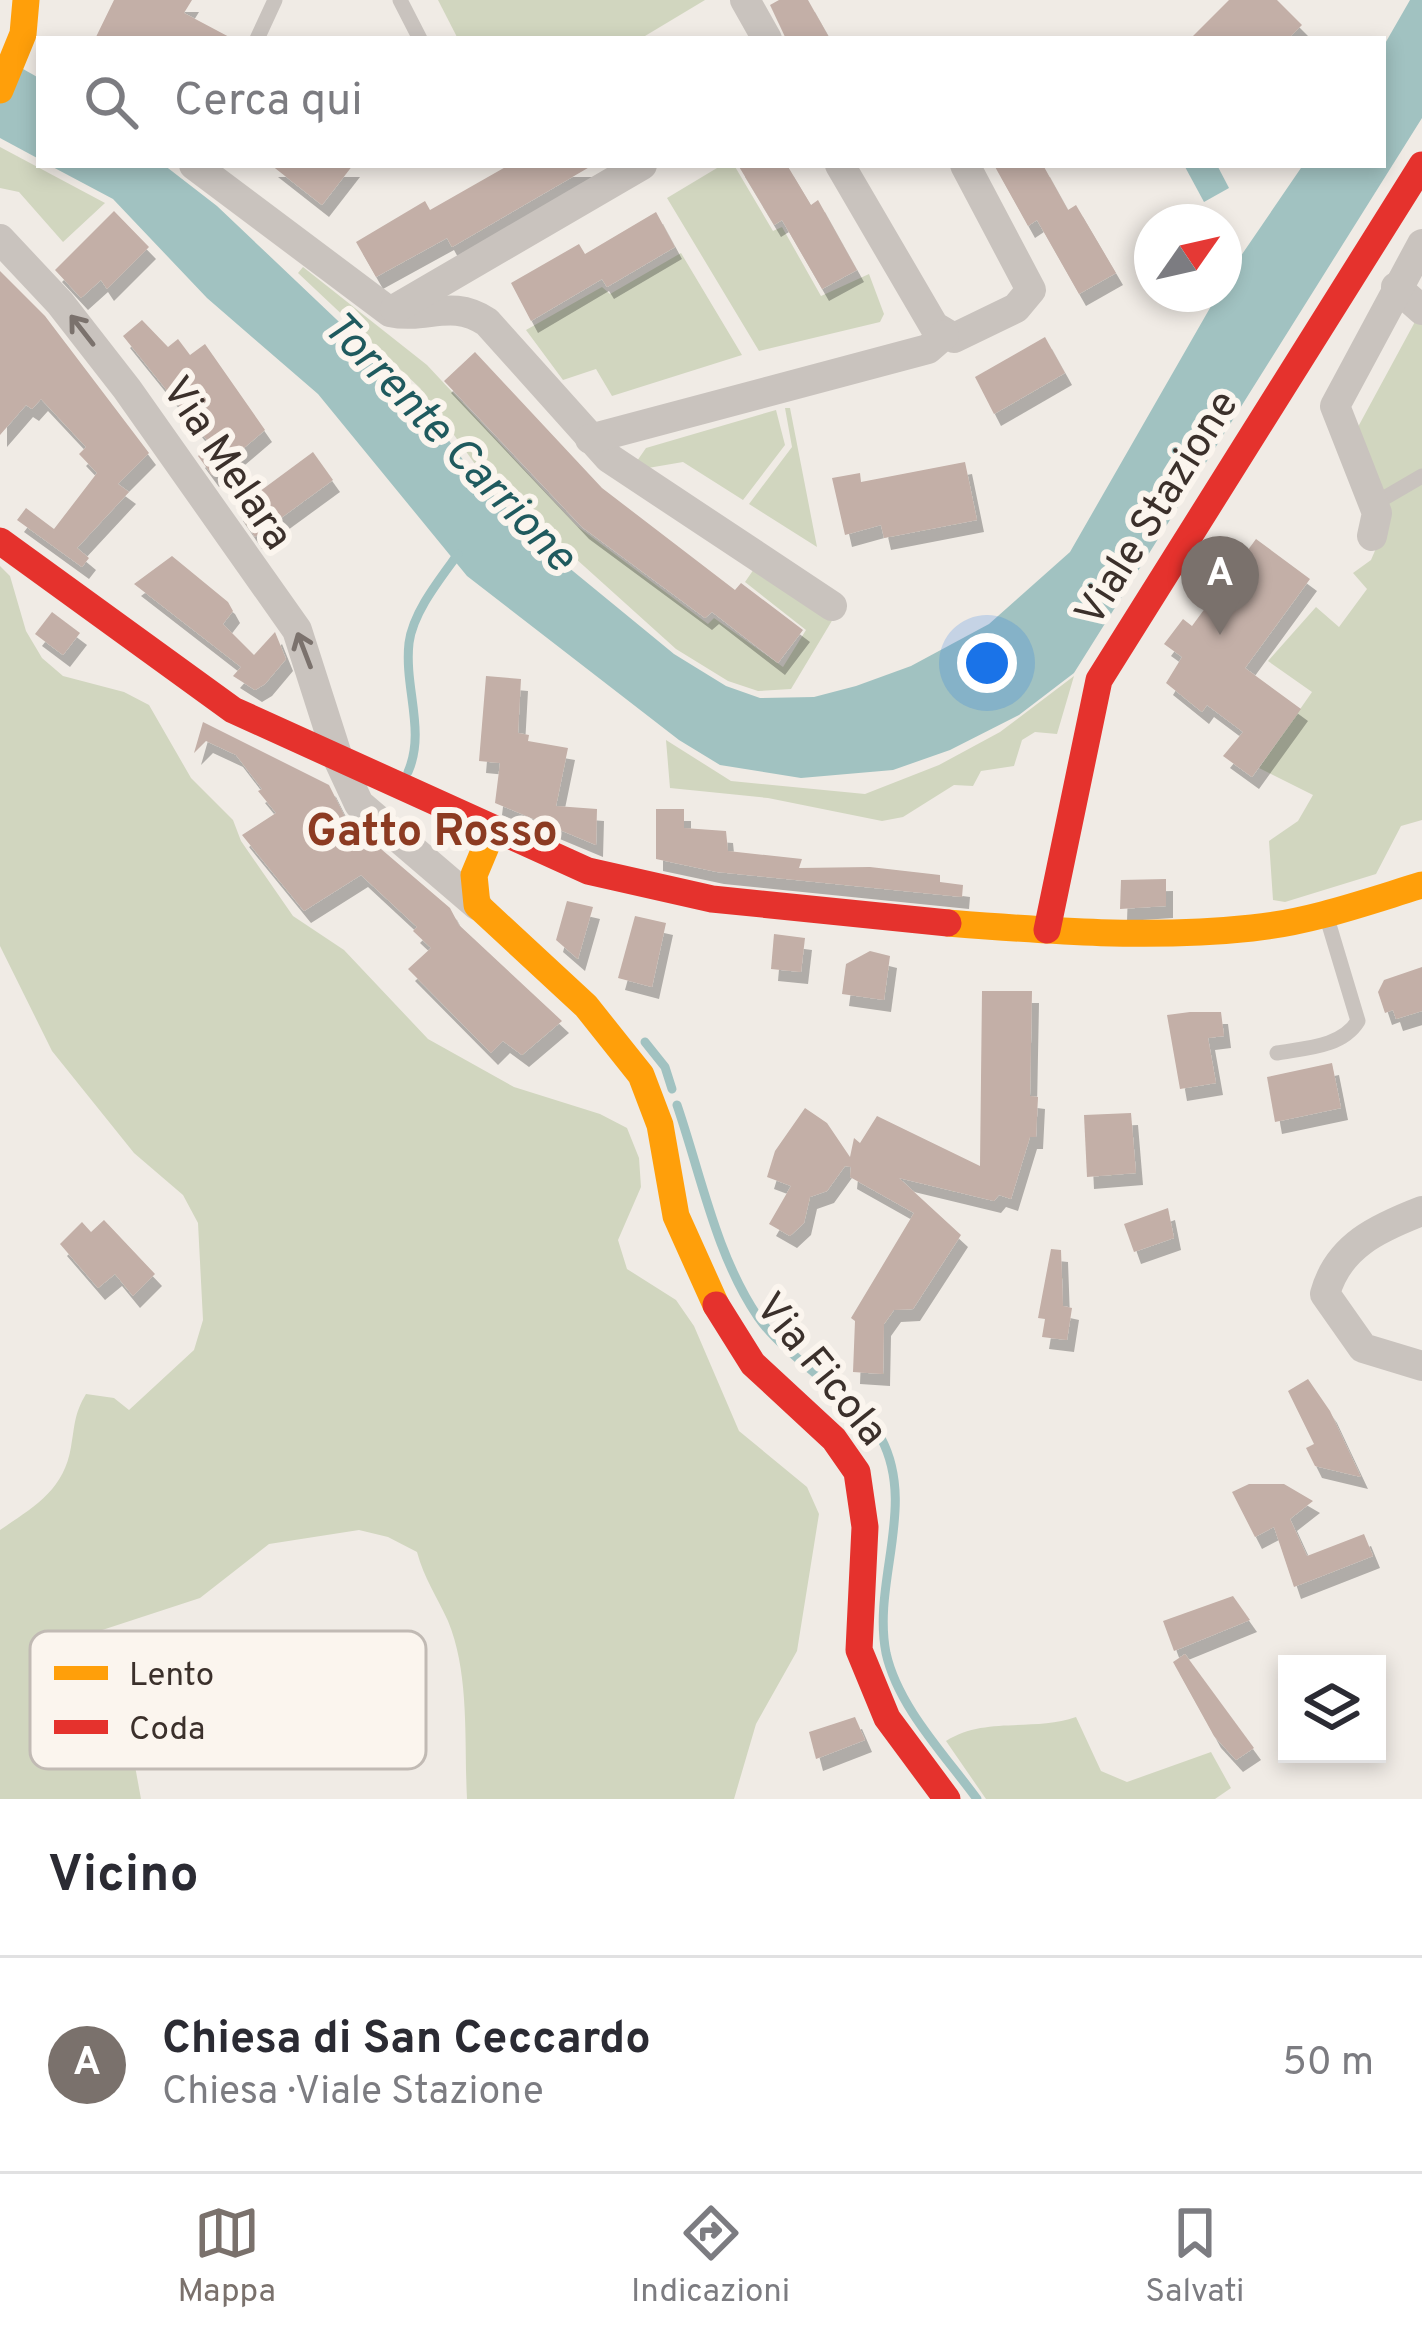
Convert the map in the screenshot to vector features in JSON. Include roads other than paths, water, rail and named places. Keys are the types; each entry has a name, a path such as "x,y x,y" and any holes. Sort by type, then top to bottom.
{"street":[{"path":"0,90 26,45 26,0"},
{"path":"745,0 765,36"},
{"name":"Viale Stazione","path":"1047,930 1081,748 1111,656 1422,165"},
{"path":"199,168 390,312 410,316 444,306 468,310 487,322 609,458 832,606"},
{"path":"390,312 637,168"},
{"path":"846,168 944,335"},
{"path":"590,439 928,349 944,335 968,335 1016,308 1031,290 967,168"},
{"name":"Via Melara","path":"0,239 60,303 128,389 297,630 339,761 370,818 477,904"},
{"path":"1372,536 1374,504 1334,413 1396,286 1422,244"},
{"path":"1396,286 1422,310"},
{"path":"0,541 202,690 339,761 588,871 712,899 857,917 1047,930 1202,934 1326,915 1422,885"},
{"path":"477,904 474,875 491,832"},
{"name":"Via Ficola","path":"477,904 568,991 641,1074 655,1111 676,1217 741,1348 779,1394 837,1442 855,1466 866,1496 856,1628 866,1676 894,1730 947,1799"},
{"path":"1422,1211 1351,1248 1332,1269 1325,1294 1363,1348 1422,1366"}],"lane":[{"path":"258,36 275,0"},
{"path":"400,0 418,36"},
{"path":"1374,504 1422,476"},
{"path":"1277,1053 1330,1043 1351,1033 1358,1021 1326,915"}],"water":[{"path":"1410,0 1422,0 1422,118 1074,673 1019,715 950,750 893,770 801,778 720,765 679,740 467,576 318,394 207,298 113,199 55,168 168,168 217,206 415,394 477,479 568,567 674,654 726,686 760,698 814,697 856,686 911,666 989,624 1070,552 1208,312 1242,312 1242,254 1301,168 1386,168 1386,42"},
{"path":"0,56 36,76 36,157 0,138"},
{"path":"1186,168 1219,168 1229,188 1204,202"}],"waterway":[{"path":"408,772 415,741 409,643 428,596 458,554"},
{"path":"645,1042 665,1067 672,1089"},
{"path":"677,1105 720,1241 743,1293 771,1333 859,1411 881,1438 895,1490 884,1599 886,1653 912,1711 977,1799"}],"place":[{"name":"Chiesa di San Ceccardo","path":"1220,635"}],"district":[{"name":"Gatto Rosso","path":"432,829"}],"water label":[{"name":"Torrente Carrione","path":"451,440"}]}
